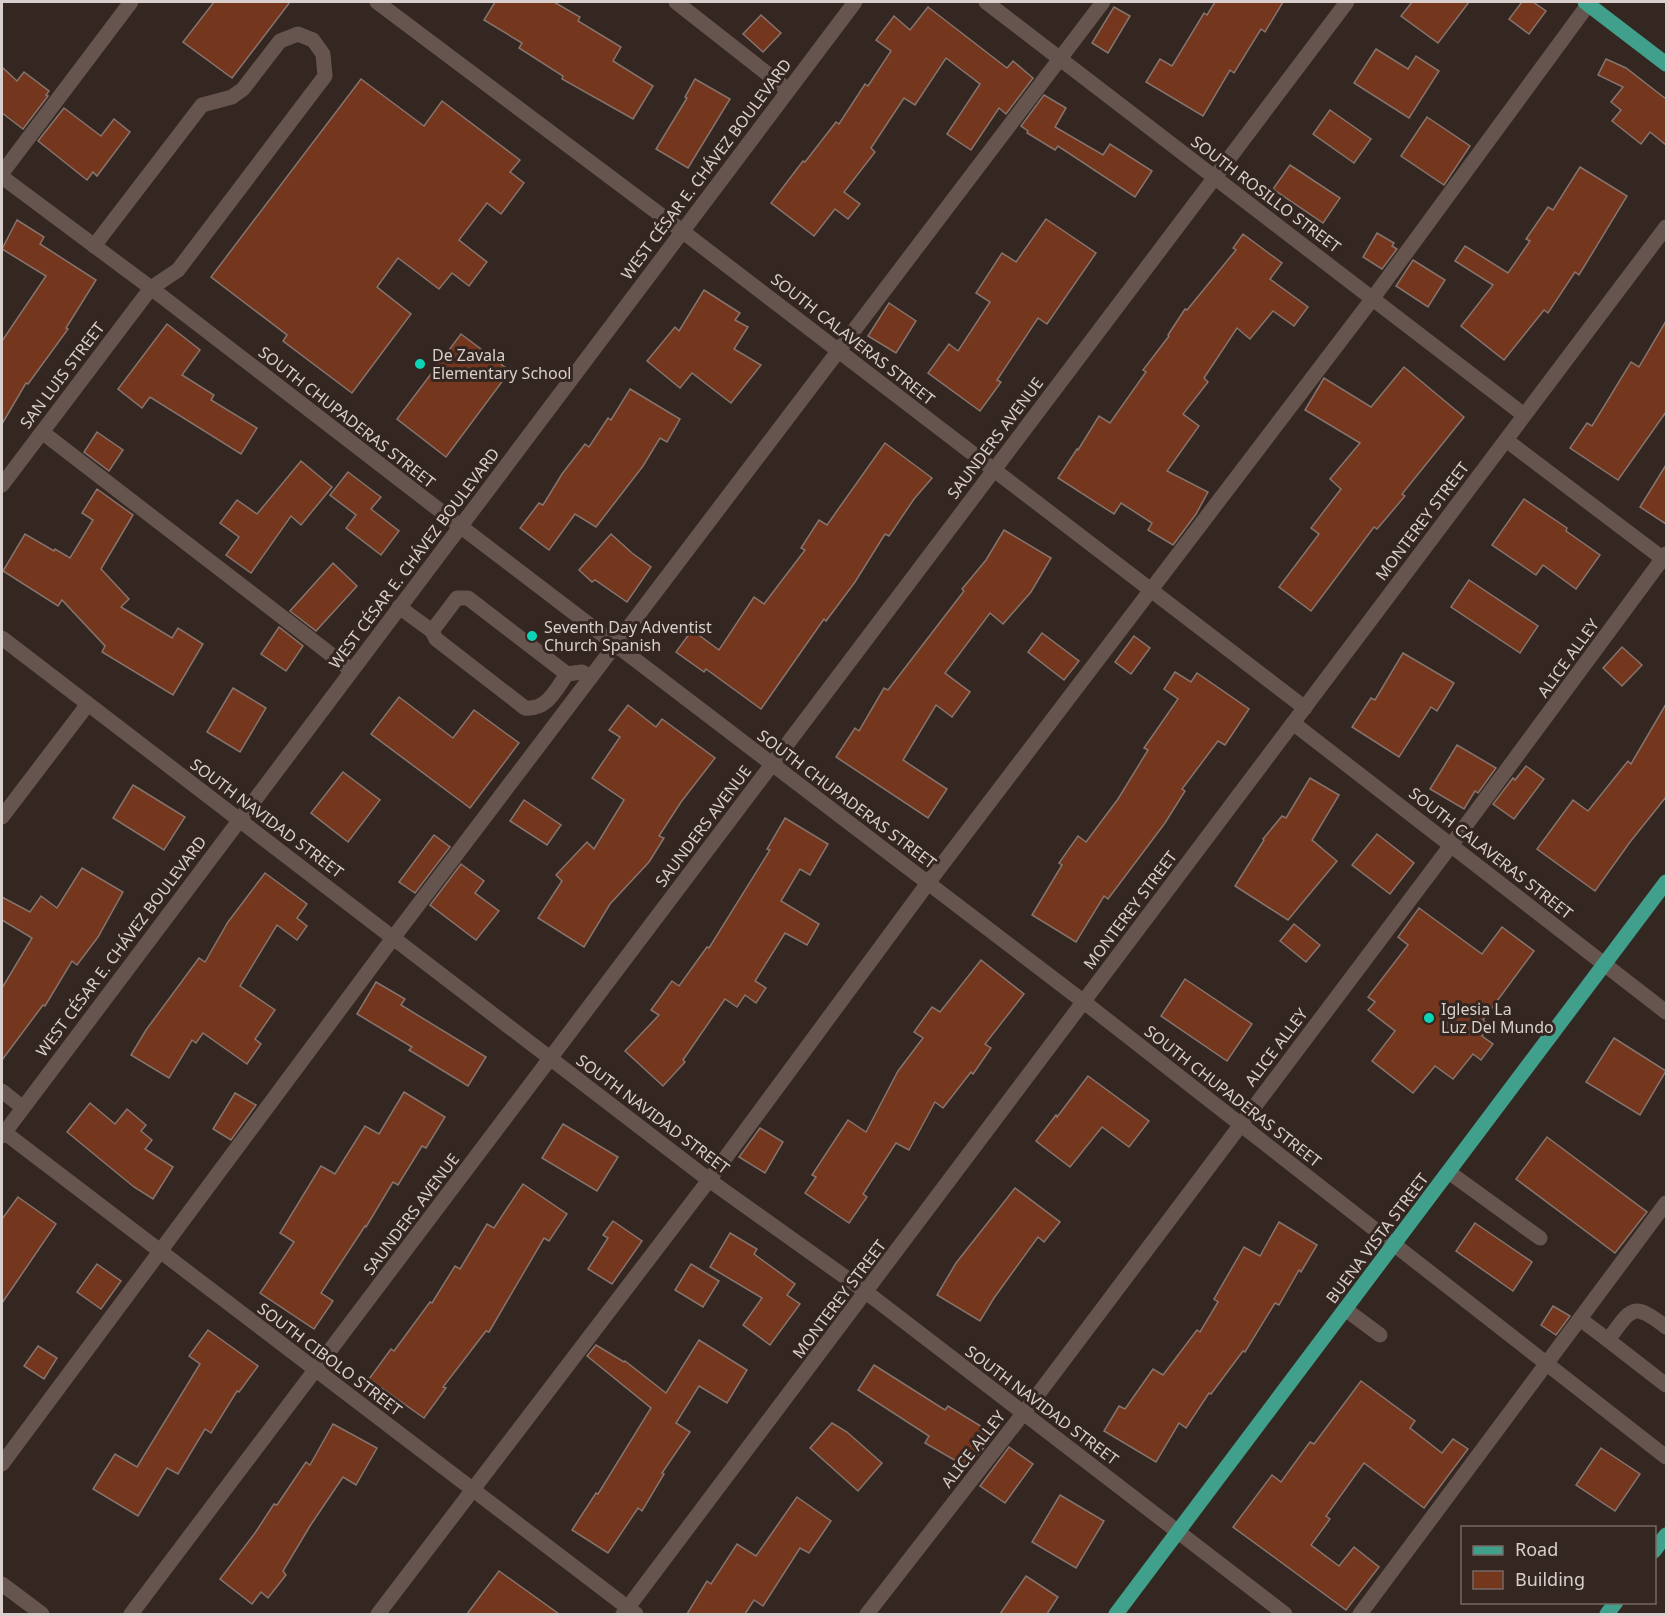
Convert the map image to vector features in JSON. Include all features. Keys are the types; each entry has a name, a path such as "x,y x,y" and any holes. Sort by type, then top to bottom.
{"main road":[{"path":"1588,2 1666,64"},
{"name":"BUENA VISTA STREET","path":"1116,1614 1450,1173 1666,882"},
{"path":"1656,1548 1666,1535"}],"street":[{"path":"2,175 131,2"},
{"name":"SOUTH CALAVERAS STREET","path":"378,2 682,231 1305,708"},
{"path":"676,2 788,90"},
{"name":"WEST CÉSAR E. CHÁVEZ BOULEVARD","path":"3,1134 855,2"},
{"name":"SOUTH ROSILLO STREET","path":"986,2 1524,415"},
{"path":"399,607 428,628 436,639 525,708 536,709 547,702 615,645 1103,2"},
{"name":"SAUNDERS AVENUE","path":"131,1614 1347,2"},
{"path":"378,1614 709,1180 928,883 1373,298 1588,2"},
{"name":"SAN LUIS STREET","path":"2,485 151,288 178,270 325,76 323,54 313,40 298,34 280,41 243,88 232,97 202,105 94,246"},
{"name":"SOUTH CHUPADERAS STREET","path":"2,175 1084,1002 1666,1457"},
{"name":"MONTEREY STREET","path":"629,1612 866,1292 1666,227"},
{"path":"42,432 351,670"},
{"path":"1506,440 1665,558"},
{"name":"ALICE ALLEY","path":"867,1614 1023,1413 1665,558"},
{"path":"428,628 457,598 468,598 580,674"},
{"name":"SOUTH NAVIDAD STREET","path":"2,638 709,1180 866,1292 1285,1614"},
{"path":"2,1464 393,938 580,674"},
{"path":"2,817 88,704"},
{"name":"SOUTH CALAVERAS STREET","path":"1293,723 1666,1012"},
{"path":"2,1091 22,1107"},
{"name":"SOUTH CIBOLO STREET","path":"3,1134 472,1489 629,1612"},
{"path":"1450,1173 1540,1238"},
{"path":"1360,1614 1666,1203"},
{"path":"1346,1309 1380,1335"},
{"path":"1608,1340 1627,1314 1636,1311 1646,1311 1666,1327"},
{"path":"1580,1319 1666,1385"},
{"path":"2,1584 42,1614"}],"building":[{"path":"214,2 290,2 232,78 183,42"},
{"path":"495,2 554,2 580,17 578,21 621,47 613,61 653,86 633,119 562,79 563,76 519,48 522,43 484,20"},
{"path":"1215,2 1283,2 1265,32 1261,29 1234,73 1230,70 1203,116 1146,82 1160,59 1172,66 1204,13 1207,15"},
{"path":"1412,2 1469,2 1438,43 1401,16"},
{"path":"1522,2 1533,2 1546,11 1529,34 1509,19"},
{"path":"928,7 1007,68 1013,61 1033,78 1006,114 999,108 971,150 947,134 980,84 946,58 915,105 904,98 871,148 875,152 844,192 860,204 848,219 835,209 814,236 771,203 836,122 839,124 865,84 868,86 891,51 876,40 894,16 910,30"},
{"path":"1114,7 1130,16 1108,53 1092,43"},
{"path":"761,15 781,33 763,52 743,34"},
{"path":"1376,49 1408,69 1416,56 1439,71 1409,118 1354,83"},
{"path":"1606,59 1626,68 1666,99 1666,145 1650,132 1641,144 1612,121 1621,110 1611,102 1623,87 1598,75"},
{"path":"2,67 17,81 24,72 49,91 46,95 48,96 23,129 2,113"},
{"path":"361,79 424,126 442,101 520,160 510,172 524,183 501,214 487,203 459,240 487,262 469,286 452,273 439,289 398,258 377,287 411,314 352,393 283,341 287,335 211,277"},
{"path":"695,79 730,99 688,168 656,149 687,98 685,97"},
{"path":"1044,95 1066,108 1055,127 1103,155 1110,144 1152,171 1135,197 1058,146 1055,150 1027,133 1028,131 1021,126"},
{"path":"64,108 101,136 114,119 130,132 97,176 93,172 87,180 38,141"},
{"path":"1330,110 1371,139 1354,163 1313,134"},
{"path":"1427,117 1470,146 1444,185 1401,156"},
{"path":"1290,165 1340,198 1323,223 1273,189"},
{"path":"1580,167 1627,196 1579,275 1575,272 1548,313 1544,310 1504,360 1461,326 1493,285 1455,261 1465,246 1508,273 1530,241 1526,239 1548,207 1553,210"},
{"path":"1046,219 1096,253 1047,324 1038,318 997,380 1001,382 980,411 928,373 949,344 958,351 990,302 976,293 1002,253 1016,262"},
{"path":"17,220 44,237 40,244 96,280 66,328 68,329 28,384 26,383 2,424 2,341 46,276 2,249"},
{"path":"1377,233 1394,243 1392,246 1397,249 1382,269 1363,257"},
{"path":"1243,234 1282,263 1270,279 1308,307 1294,326 1273,311 1250,339 1237,328 1204,378 1208,382 1183,414 1199,426 1167,471 1208,492 1196,514 1173,545 1148,530 1152,523 1121,503 1114,514 1058,478 1099,416 1110,423 1146,372 1143,370 1169,336 1185,309 1187,310 1236,250 1233,248"},
{"path":"1413,260 1445,280 1428,307 1396,286"},
{"path":"704,290 740,313 735,320 748,327 734,349 761,365 731,403 692,373 680,388 647,361 675,327 679,331"},
{"path":"889,303 916,321 896,353 868,336"},
{"path":"1666,321 1666,412 1618,480 1570,448 1587,423 1592,426 1631,362 1639,367"},
{"path":"167,324 200,350 182,375 214,395 211,400 257,428 241,454 150,397 142,408 118,389"},
{"path":"461,334 510,371 446,457 397,419"},
{"path":"1404,367 1464,417 1402,494 1405,496 1377,529 1374,527 1311,611 1279,587 1319,534 1311,528 1341,489 1330,479 1360,443 1305,410 1324,378 1371,407"},
{"path":"630,389 680,419 667,442 660,438 643,466 596,527 575,514 549,550 520,528 539,503 543,505 562,474 585,444 589,447 608,418 611,420"},
{"path":"97,432 123,450 109,471 84,452"},
{"path":"885,443 932,478 914,499 889,536 885,534 855,582 826,621 824,619 761,709 706,669 704,672 676,652 692,630 719,650 754,597 764,604 805,550 801,548 819,520 827,525"},
{"path":"301,461 332,487 301,525 291,516 251,573 226,555 239,537 220,523 237,500 257,514"},
{"path":"1666,465 1666,524 1640,507"},
{"path":"348,472 381,497 371,509 399,531 381,555 346,528 356,515 330,495"},
{"path":"97,489 133,515 101,569 129,599 121,607 172,638 178,628 203,644 173,695 102,652 105,646 62,600 58,606 3,571 25,534 70,558 93,520 82,513"},
{"path":"1524,499 1567,528 1566,531 1600,555 1576,589 1543,565 1536,575 1492,545"},
{"path":"1004,530 1051,558 1031,592 1003,624 990,613 945,673 970,692 952,717 936,705 903,760 947,789 928,818 836,757 855,728 859,731 884,688 888,690 964,591 962,589 986,560"},
{"path":"611,534 651,567 627,602 595,580 592,582 579,570"},
{"path":"333,563 357,586 316,631 290,611"},
{"path":"1469,580 1538,626 1520,653 1451,607"},
{"path":"279,627 303,646 286,671 261,654"},
{"path":"1042,633 1079,661 1064,680 1028,652"},
{"path":"1134,636 1150,648 1131,674 1115,662"},
{"path":"1622,647 1642,665 1622,686 1603,668"},
{"path":"1403,653 1454,683 1437,711 1431,707 1399,757 1352,727 1371,698 1375,700"},
{"path":"1175,672 1191,682 1197,673 1249,709 1225,745 1218,741 1182,789 1185,791 1165,823 1108,899 1104,896 1076,942 1032,915 1062,865 1059,863 1078,836 1086,842 1118,799 1148,750 1144,748 1178,699 1164,689"},
{"path":"233,688 266,708 240,752 207,732"},
{"path":"399,697 453,738 474,710 519,743 470,808 371,734"},
{"path":"1666,704 1666,797 1595,891 1537,849 1573,800 1588,811 1628,761 1631,764"},
{"path":"628,705 656,727 662,719 715,758 681,802 659,836 664,838 649,862 610,904 584,947 538,918 562,881 556,875 587,842 594,849 624,800 592,778 620,737 609,730"},
{"path":"1457,745 1496,768 1478,793 1475,791 1464,809 1430,789"},
{"path":"1526,766 1544,779 1514,819 1493,804 1513,778 1515,780"},
{"path":"343,772 380,800 348,842 311,813"},
{"path":"1310,778 1339,795 1312,840 1337,861 1288,920 1235,886 1263,839 1282,816 1286,818"},
{"path":"133,785 185,817 164,850 113,818"},
{"path":"524,800 561,825 547,845 510,821"},
{"path":"785,818 828,844 810,875 800,869 781,901 819,924 807,945 785,933 755,981 766,988 756,1003 745,995 737,1007 725,999 683,1060 685,1062 663,1086 625,1051 659,1015 651,1010 672,981 679,986 707,947 709,948 770,850 767,849"},
{"path":"1377,834 1414,863 1390,894 1352,865"},
{"path":"434,835 450,847 415,893 399,882"},
{"path":"461,864 484,881 475,893 499,911 476,940 430,905"},
{"path":"82,868 123,892 98,937 77,965 72,961 45,1006 43,1005 2,1060 2,988 32,938 2,920 2,897 30,912 41,896 57,908"},
{"path":"265,873 307,904 297,918 307,926 297,940 277,925 240,986 275,1010 255,1039 261,1044 247,1064 203,1033 196,1043 192,1040 169,1078 131,1055 146,1030 199,958 205,962 228,922"},
{"path":"1419,908 1482,954 1502,927 1534,951 1483,1020 1489,1025 1482,1036 1493,1044 1481,1060 1473,1054 1453,1079 1435,1066 1413,1093 1372,1061 1395,1031 1368,1010 1375,1002 1368,997 1408,945 1398,937"},
{"path":"1294,924 1320,945 1306,962 1280,941"},
{"path":"981,960 1024,994 985,1044 991,1048 973,1074 971,1072 943,1108 935,1102 909,1150 896,1143 863,1194 867,1197 849,1223 805,1193 816,1177 812,1175 848,1120 866,1132 898,1071 923,1038 914,1032 932,1007 940,1012"},
{"path":"1185,979 1252,1024 1227,1061 1161,1016"},
{"path":"376,982 405,999 401,1005 486,1057 468,1086 409,1050 412,1047 357,1014"},
{"path":"1614,1038 1666,1071 1640,1115 1586,1082"},
{"path":"1088,1076 1149,1121 1129,1147 1102,1127 1070,1167 1036,1141"},
{"path":"404,1092 445,1117 426,1148 422,1146 398,1185 393,1182 366,1227 321,1293 333,1301 314,1329 260,1293 294,1242 280,1233 321,1166 335,1174 365,1126 379,1134"},
{"path":"235,1093 256,1105 231,1140 213,1129"},
{"path":"90,1103 115,1124 127,1109 146,1125 141,1131 152,1140 145,1149 173,1167 153,1199 134,1187 67,1132"},
{"path":"563,1124 618,1157 597,1191 542,1158"},
{"path":"760,1128 783,1142 765,1173 739,1157"},
{"path":"1547,1137 1647,1212 1615,1253 1516,1179"},
{"path":"523,1184 567,1214 549,1241 544,1238 489,1332 486,1331 443,1387 446,1388 424,1418 369,1379 391,1349 394,1351 430,1302 432,1303 455,1266 460,1269 487,1224 494,1228"},
{"path":"1015,1188 1060,1222 1044,1242 1038,1237 980,1321 937,1295 956,1263"},
{"path":"18,1197 56,1224 2,1303 2,1219"},
{"path":"613,1221 642,1241 612,1284 588,1269 608,1238 603,1235"},
{"path":"1279,1222 1317,1245 1301,1272 1299,1270 1279,1305 1275,1303 1245,1352 1243,1351 1211,1394 1209,1393 1186,1428 1179,1423 1156,1462 1104,1431 1119,1406 1125,1409 1153,1369 1163,1375 1197,1330 1200,1332 1218,1302 1214,1299 1244,1247 1260,1256"},
{"path":"1475,1223 1532,1262 1513,1291 1456,1251"},
{"path":"730,1233 757,1249 754,1254 795,1284 787,1295 800,1304 770,1345 743,1325 762,1298 710,1267"},
{"path":"97,1264 121,1281 101,1309 77,1292"},
{"path":"691,1264 719,1281 703,1307 675,1290"},
{"path":"1553,1306 1570,1316 1556,1335 1541,1325"},
{"path":"208,1330 258,1366 239,1392 237,1391 211,1433 205,1429 178,1474 167,1468 138,1516 93,1489 115,1454 137,1467 200,1364 189,1356"},
{"path":"699,1340 747,1370 727,1403 699,1386 676,1423 690,1432 662,1473 664,1474 642,1511 638,1508 608,1553 572,1530 596,1493 598,1494 651,1408 587,1356 596,1345 625,1361 666,1393"},
{"path":"38,1346 57,1358 44,1379 24,1366"},
{"path":"874,1365 945,1410 948,1406 993,1436 968,1468 925,1443 929,1436 858,1390"},
{"path":"1361,1381 1415,1421 1410,1428 1442,1453 1453,1439 1468,1449 1424,1508 1364,1463 1326,1516 1330,1519 1311,1545 1339,1566 1354,1547 1379,1567 1346,1610 1233,1527 1272,1475 1281,1482 1310,1442 1314,1444"},
{"path":"832,1423 847,1432 882,1463 858,1491 810,1448"},
{"path":"333,1424 377,1448 356,1485 343,1477 283,1571 286,1575 268,1598 261,1592 252,1604 220,1579 274,1504 277,1505 306,1462 310,1465"},
{"path":"1009,1447 1033,1464 1005,1503 980,1486"},
{"path":"1601,1448 1640,1474 1615,1511 1576,1485"},
{"path":"1060,1495 1104,1521 1076,1568 1032,1542"},
{"path":"797,1497 831,1521 809,1553 800,1548 763,1606 754,1600 745,1614 687,1614 707,1581 711,1584 737,1544 756,1556"},
{"path":"499,1571 559,1614 467,1614"},
{"path":"1026,1576 1058,1597 1047,1614 1000,1614"}],"place":[{"name":"De Zavala Elementary School","path":"420,364"},
{"name":"Seventh Day Adventist Church Spanish","path":"532,636"},
{"name":"Iglesia La Luz Del Mundo","path":"1429,1018"}]}
